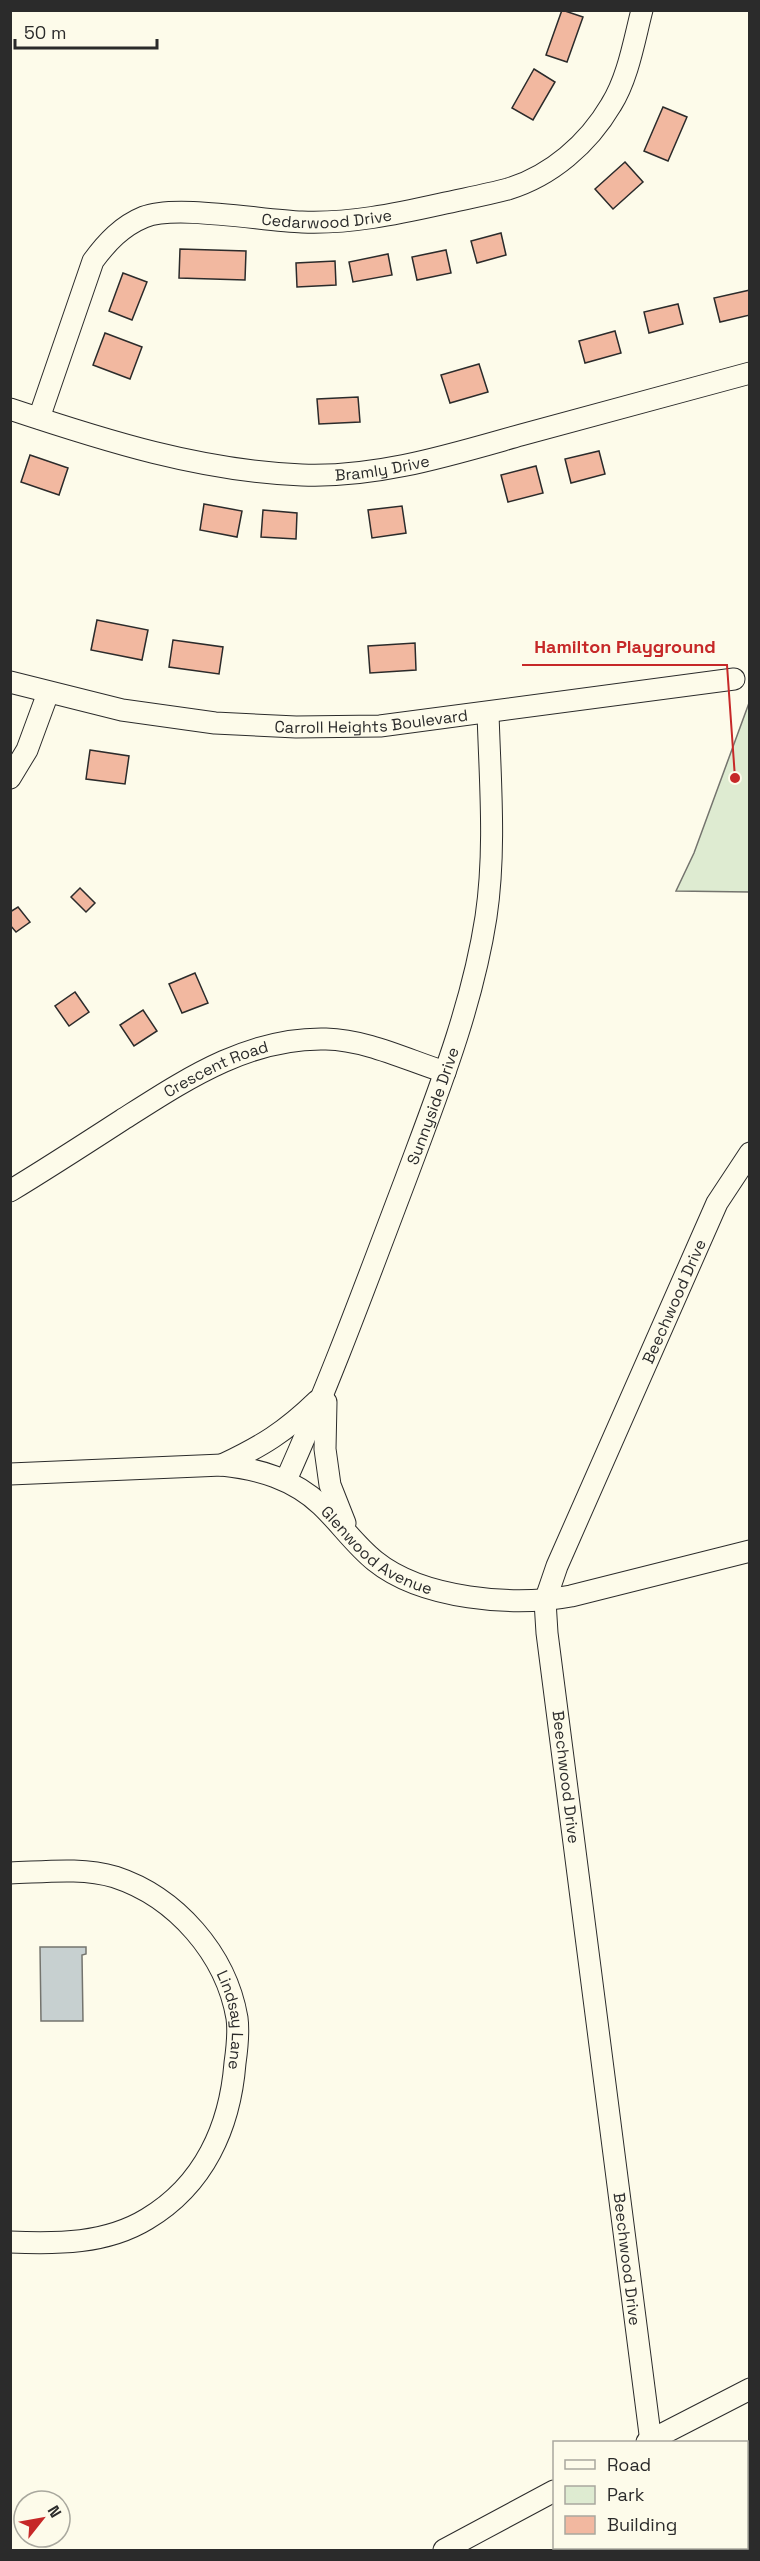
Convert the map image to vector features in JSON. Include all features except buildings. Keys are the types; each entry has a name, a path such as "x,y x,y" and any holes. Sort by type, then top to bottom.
{"street":[{"name":"Cedarwood Drive","path":"39,418 93,261 107,242 128,226 146,216 172,212 304,222 353,220 508,189 537,177 567,158 593,131 612,104 626,69 642,10"},
{"name":"Bramly Drive","path":"10,409 171,458 235,469 304,475 371,471 441,457 750,373"},
{"name":"Carroll Heights Boulevard","path":"10,682 122,710 215,723 296,727 380,726 734,679"},
{"path":"10,778 27,750 48,693"},
{"name":"Sunnyside Drive","path":"286,1480 326,1392 445,1072 473,982 486,916 491,848 488,713"},
{"name":"Crescent Road","path":"10,1191 192,1076 234,1056 275,1044 327,1039 357,1044 445,1072"},
{"name":"Beechwood Drive","path":"650,2441 547,1634 545,1601 557,1566 717,1203 750,1153"},
{"path":"222,1465 267,1443 291,1426 326,1392"},
{"path":"326,1392 325,1449 330,1485 351,1537"},
{"name":"Glenwood Avenue","path":"10,1474 222,1465 254,1468 286,1480 320,1504 374,1561 405,1581 438,1591 515,1602 545,1601 750,1551"},
{"name":"Lindsay Lane","path":"10,1873 69,1871 112,1876 157,1896 180,1915 203,1941 226,1982 237,2019 235,2074 228,2115 209,2156 169,2205 131,2227 99,2237 56,2244 10,2242"},
{"path":"652,2441 750,2389"},
{"path":"444,2550 553,2492"}],"green space":[{"path":"749,703 749,892 676,891 694,853"}],"shaded area":[{"path":"40,1947 86,1947 86,1954 82,1955 83,2021 41,2021"}],"place":[{"name":"Hamilton Playground","path":"735,778"}]}
